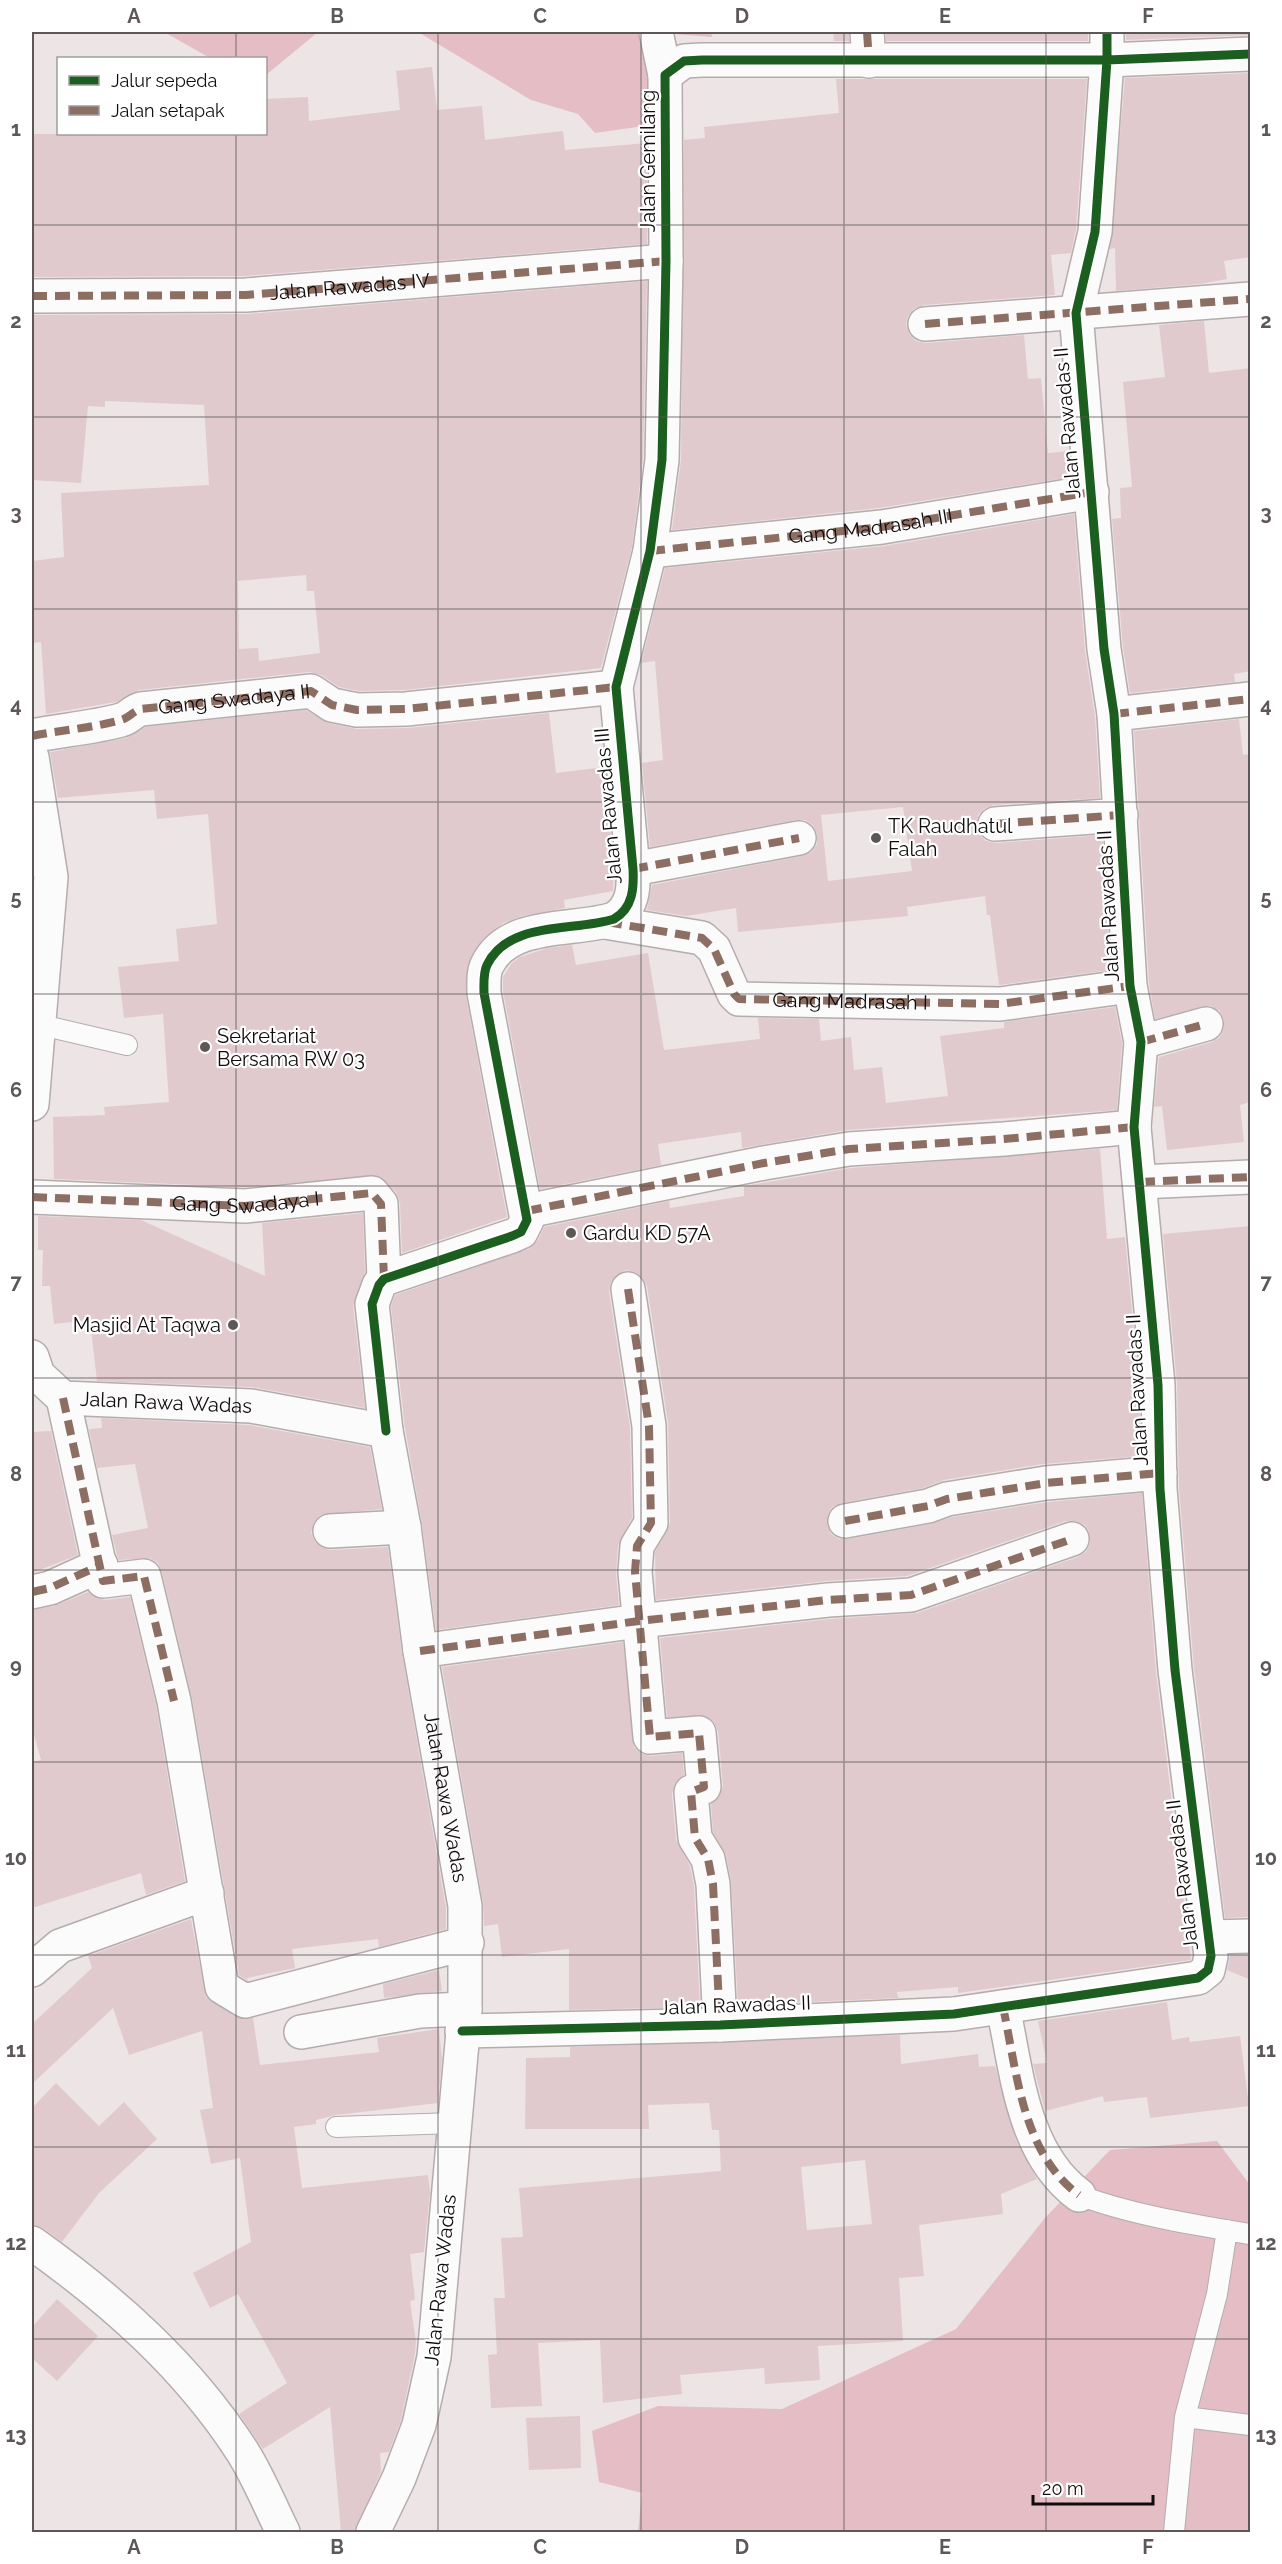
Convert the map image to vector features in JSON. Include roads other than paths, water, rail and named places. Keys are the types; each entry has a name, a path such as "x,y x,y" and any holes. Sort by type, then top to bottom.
{"street":[{"path":"656,32 665,75"},
{"name":"Jalan Gemilang","path":"666,261 665,75 684,61 868,46 1107,46 1251,54"},
{"name":"Jalan Rawadas II","path":"301,2032 420,2011 463,2020 720,2025 954,2014 1198,1978 1208,1970 1211,1956 1209,1937 1175,1670 1160,1473 1158,1385 1134,1127 1141,1042 1130,986 1114,714 1104,649 1076,313 1095,232 1107,46"},
{"name":"Jalan Rawadas IV","path":"32,296 246,295 666,261"},
{"name":"Jalan Rawadas III","path":"527,1211 484,993 486,967 499,947 518,936 605,922 622,915 632,897 633,869 616,687 650,551 662,460 666,261"},
{"path":"925,324 1251,299"},
{"name":"Gang Madrasah III","path":"650,551 882,527 1092,492"},
{"name":"Gang Swadaya II","path":"32,736 111,723 125,719 131,711 141,709 311,691 332,705 357,710 406,709 616,687"},
{"path":"1114,714 1251,699"},
{"path":"32,757 51,877 32,1104"},
{"path":"995,824 1121,815"},
{"path":"633,869 799,838"},
{"name":"Gang Madrasah I","path":"605,922 702,938 714,949 734,994 739,999 1000,1004 1130,986"},
{"path":"1141,1042 1206,1024"},
{"path":"386,1431 372,1304 378,1285 384,1279 521,1232 527,1220 527,1211 752,1165 849,1149 1004,1139 1134,1127"},
{"path":"1140,1182 1251,1177"},
{"name":"Gang Swadaya I","path":"32,1197 245,1206 372,1193 381,1204 384,1279"},
{"path":"628,1289 649,1426 651,1523 637,1546 636,1558 639,1621 650,1737 699,1733 704,1787 691,1792 695,1839 708,1859 713,1884 720,2025"},
{"name":"Jalan Rawa Wadas","path":"32,1357 38,1375 63,1398 251,1406 386,1431 404,1527 420,1651 465,1906 467,1943 453,2162 434,2357 418,2425 399,2478 373,2532"},
{"path":"63,1398 103,1581 144,1576 174,1701 222,1987 245,2001 467,1943"},
{"path":"845,1521 928,1506 947,1499 1046,1483 1160,1473"},
{"path":"330,1531 404,1527"},
{"path":"420,1651 639,1621 828,1600 912,1595 1072,1539"},
{"path":"32,1592 50,1588 101,1565"},
{"path":"32,1970 60,1946 207,1893"},
{"path":"1209,1937 1251,1936"},
{"path":"1003,2007 1028,2127 1063,2183 1079,2195"},
{"path":"32,2243 80,2278 152,2339 202,2393 243,2453 283,2532"}],"lane":[{"path":"37,1024 128,1045"},
{"path":"336,2127 454,2123"},
{"path":"1079,2195 1095,2201 1251,2234"},
{"path":"1174,2532 1185,2417 1217,2295 1227,2230"},
{"path":"1185,2417 1251,2425"}],"place":[{"name":"TK Raudhatul Falah","path":"876,838"},
{"name":"Sekretariat Bersama RW 03","path":"205,1047"},
{"name":"Gardu KD 57A","path":"571,1233"},
{"name":"Masjid At Taqwa","path":"233,1325"}]}
